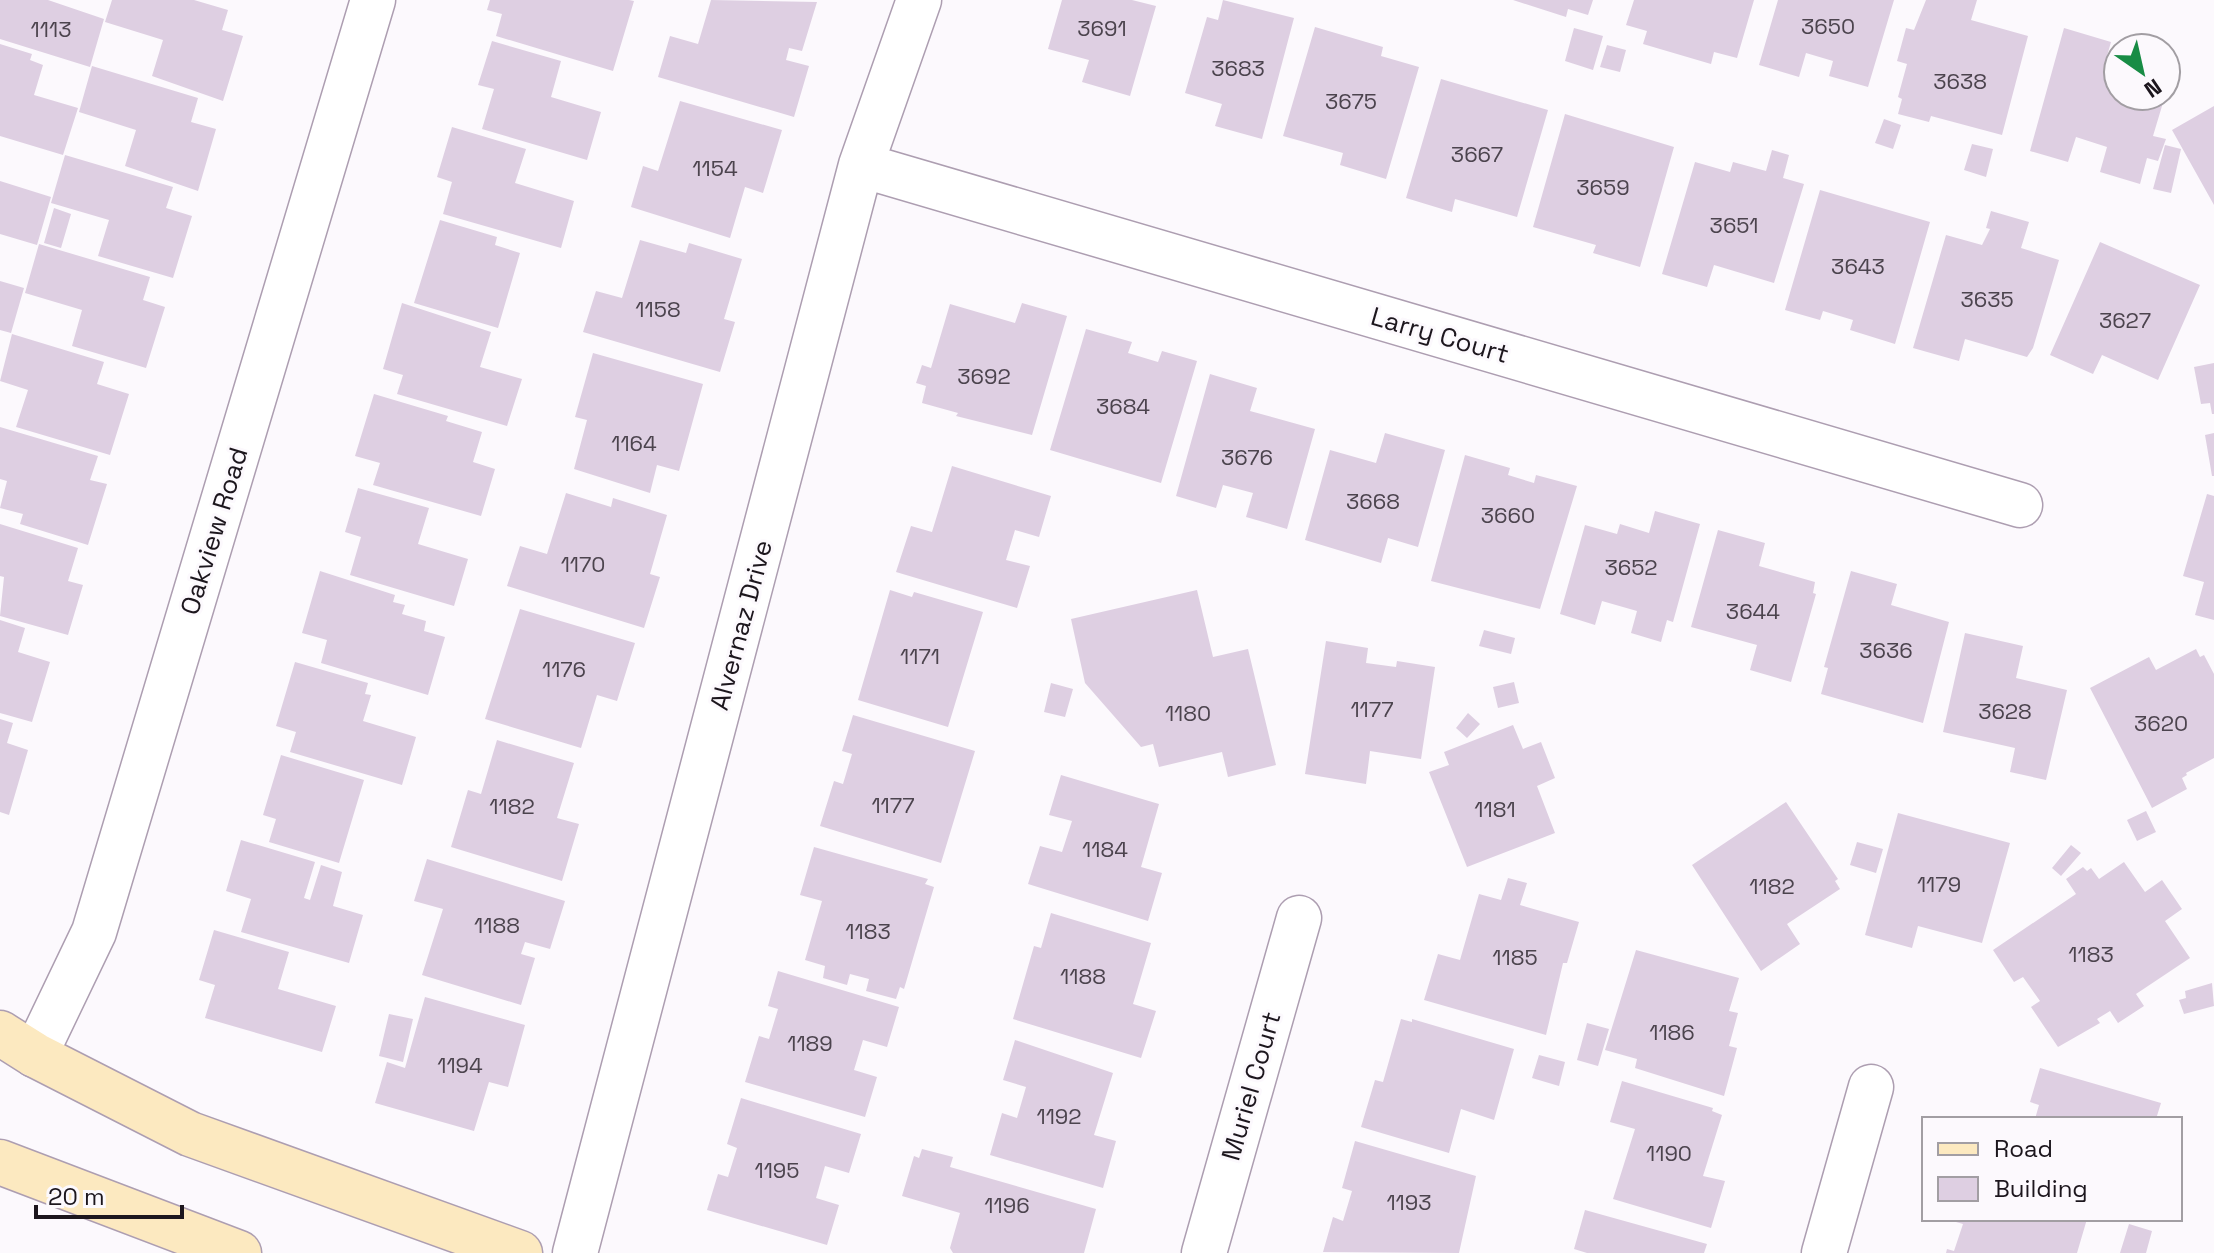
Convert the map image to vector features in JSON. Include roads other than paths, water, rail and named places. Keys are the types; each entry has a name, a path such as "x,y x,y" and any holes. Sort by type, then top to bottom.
{"main road":[{"path":"17,1044 190,1134 520,1253"},
{"path":"0,1162 239,1253"}],"street":[{"name":"Oakview Road","path":"17,1044 94,932 373,0"},
{"name":"Alvernaz Drive","path":"575,1253 861,165 919,0"},
{"name":"Larry Court","path":"861,165 2020,505"},
{"name":"Muriel Court","path":"1204,1253 1299,918"},
{"path":"1824,1253 1871,1087"}]}
